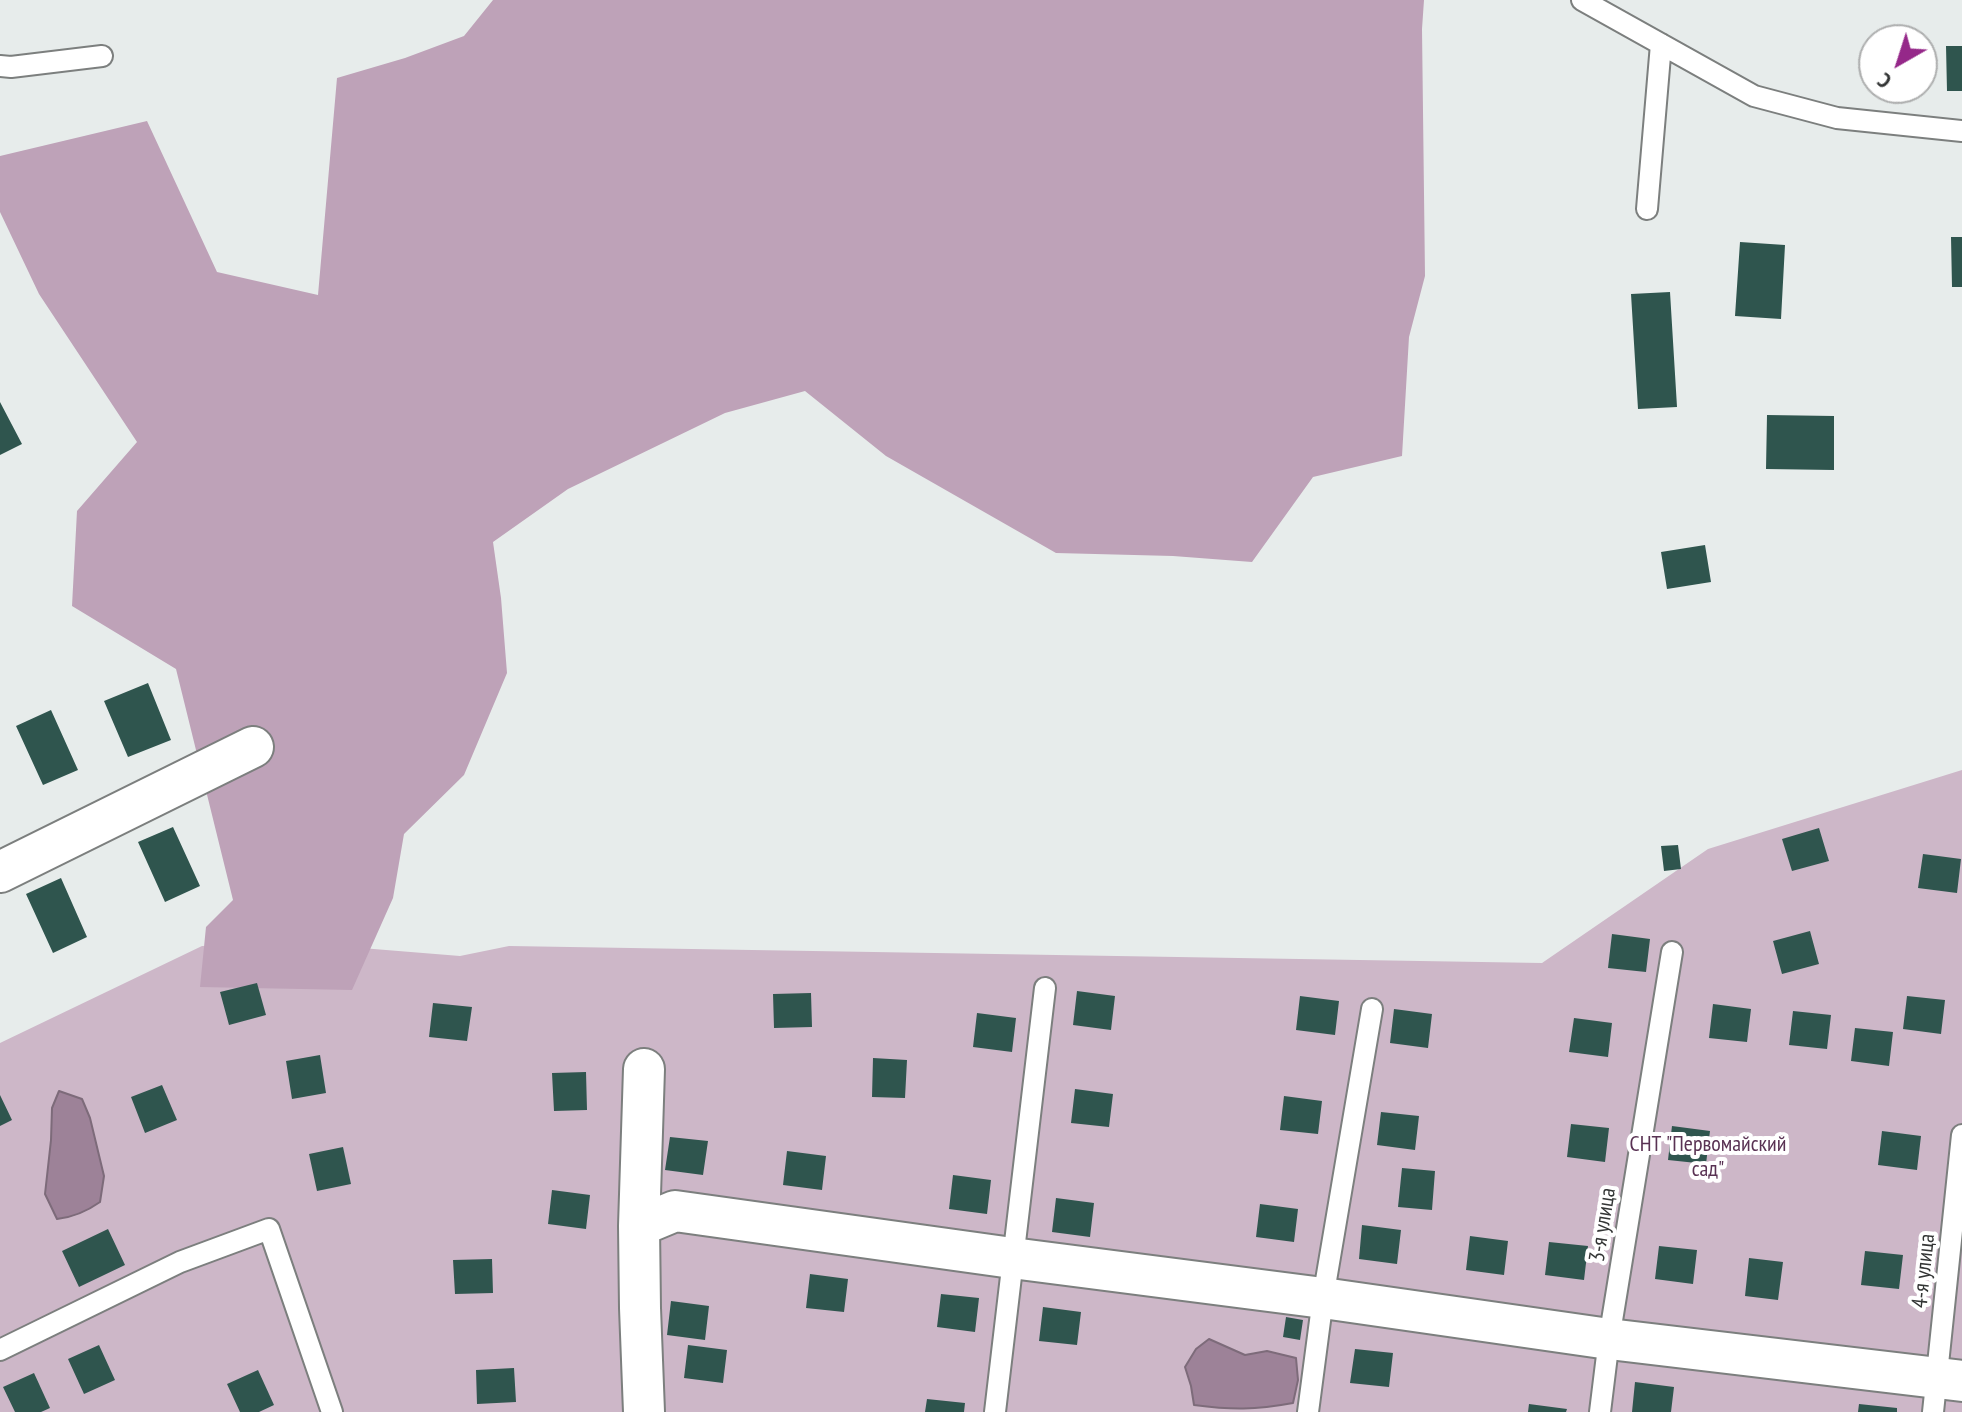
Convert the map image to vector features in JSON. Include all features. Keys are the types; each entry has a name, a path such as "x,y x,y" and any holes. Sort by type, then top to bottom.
{"street":[{"path":"0,872 253,747"},
{"path":"644,1069 639,1226 644,1412"},
{"path":"639,1226 675,1211 1323,1298 1944,1391"}],"lane":[{"path":"1582,0 1754,96 1837,118 1962,131"},
{"path":"1647,209 1661,44"},
{"path":"0,66 102,56"},
{"name":"3-я улица","path":"1600,1412 1672,952"},
{"path":"995,1412 1045,988"},
{"path":"1308,1412 1323,1298 1372,1009"},
{"name":"4-я улица","path":"1944,1391 1962,1135"},
{"path":"0,1350 180,1262 269,1229 332,1412"}],"green space":[{"name":"СНТ \"Первомайский сад\"","path":"1962,770 1962,1412 0,1412 0,1043 202,946 312,944 460,956 509,946 1542,963 1708,849"}],"shaded area":[{"path":"493,0 1424,0 1425,276 1409,337 1402,456 1313,477 1252,562 1056,553 886,456 805,391 725,413 568,489 493,542 507,673 464,775 404,834 393,898 352,990 200,987 206,927 233,900 176,669 72,606 77,511 137,442 39,294 0,212 0,156 147,121 217,272 318,295 337,78 464,36"},
{"path":"59,1091 82,1099 90,1118 104,1176 100,1202 80,1214 57,1219 45,1194 52,1108"},
{"path":"1209,1339 1245,1355 1267,1351 1296,1358 1298,1380 1293,1403 1244,1408 1194,1405 1185,1367 1196,1349"}],"building":[{"path":"1946,46 1962,46 1962,91 1947,91"},
{"path":"1951,237 1962,237 1962,287 1952,287"},
{"path":"1740,242 1785,245 1781,319 1735,316"},
{"path":"1670,292 1677,407 1638,409 1631,294"},
{"path":"0,402 22,444 0,455"},
{"path":"1767,415 1834,416 1834,470 1766,469"},
{"path":"1705,545 1711,582 1667,589 1661,552"},
{"path":"148,683 171,740 128,757 104,701"},
{"path":"51,710 78,770 43,785 16,726"},
{"path":"173,827 200,886 165,902 138,842"},
{"path":"1819,828 1829,861 1792,871 1782,839"},
{"path":"1678,845 1681,869 1664,871 1661,846"},
{"path":"1923,854 1961,859 1957,893 1918,888"},
{"path":"61,878 87,937 53,953 26,894"},
{"path":"1810,931 1819,964 1782,974 1773,941"},
{"path":"1612,934 1650,939 1646,972 1608,968"},
{"path":"257,983 266,1015 229,1025 220,992"},
{"path":"1077,991 1115,996 1111,1030 1073,1025"},
{"path":"811,993 812,1027 774,1028 773,994"},
{"path":"1300,996 1339,1001 1335,1035 1296,1030"},
{"path":"1907,996 1945,1000 1941,1034 1903,1029"},
{"path":"433,1003 472,1007 467,1041 429,1037"},
{"path":"1713,1004 1751,1009 1747,1042 1709,1038"},
{"path":"1394,1009 1432,1014 1428,1048 1390,1043"},
{"path":"1793,1011 1831,1015 1827,1049 1789,1045"},
{"path":"977,1013 1016,1018 1012,1052 973,1047"},
{"path":"1574,1018 1612,1023 1608,1057 1569,1052"},
{"path":"1855,1028 1893,1032 1889,1066 1851,1061"},
{"path":"320,1055 326,1093 292,1099 286,1061"},
{"path":"873,1058 907,1060 905,1098 872,1097"},
{"path":"586,1072 587,1110 554,1111 552,1073"},
{"path":"162,1085 177,1120 145,1133 131,1097"},
{"path":"1075,1089 1113,1094 1109,1127 1071,1123"},
{"path":"0,1095 12,1120 0,1126"},
{"path":"1284,1096 1322,1101 1318,1134 1280,1130"},
{"path":"1381,1112 1419,1116 1415,1150 1377,1145"},
{"path":"1571,1124 1609,1128 1605,1162 1567,1157"},
{"path":"1672,1126 1710,1131 1706,1164 1668,1160"},
{"path":"1882,1131 1921,1136 1917,1170 1878,1165"},
{"path":"670,1137 708,1141 703,1175 665,1170"},
{"path":"343,1147 351,1184 317,1191 309,1154"},
{"path":"787,1151 826,1156 822,1190 783,1185"},
{"path":"1402,1168 1435,1171 1432,1210 1398,1207"},
{"path":"953,1175 991,1180 987,1214 949,1209"},
{"path":"552,1190 590,1195 586,1229 548,1224"},
{"path":"1056,1198 1094,1203 1090,1237 1052,1232"},
{"path":"1260,1204 1298,1209 1294,1242 1256,1237"},
{"path":"1362,1225 1401,1230 1397,1264 1359,1259"},
{"path":"108,1229 125,1265 79,1287 62,1251"},
{"path":"1470,1236 1508,1241 1504,1275 1466,1270"},
{"path":"1549,1242 1588,1246 1584,1280 1545,1275"},
{"path":"1659,1246 1697,1250 1693,1284 1655,1279"},
{"path":"1865,1251 1903,1255 1899,1289 1861,1285"},
{"path":"1749,1258 1783,1262 1778,1300 1745,1296"},
{"path":"492,1259 493,1293 455,1294 453,1260"},
{"path":"810,1274 848,1279 844,1312 806,1308"},
{"path":"941,1294 979,1298 975,1332 937,1327"},
{"path":"671,1301 709,1306 705,1340 667,1335"},
{"path":"1043,1307 1081,1312 1077,1345 1039,1341"},
{"path":"1286,1317 1303,1320 1300,1340 1283,1337"},
{"path":"99,1345 115,1380 84,1394 68,1359"},
{"path":"688,1345 727,1350 723,1383 684,1378"},
{"path":"1355,1349 1393,1353 1389,1387 1350,1383"},
{"path":"514,1368 516,1402 477,1404 476,1370"},
{"path":"258,1370 274,1405 259,1412 240,1412 227,1384"},
{"path":"34,1373 50,1408 41,1412 15,1412 3,1387"},
{"path":"1635,1382 1674,1387 1671,1412 1632,1412"},
{"path":"927,1399 965,1403 964,1412 925,1412"},
{"path":"1529,1404 1567,1409 1566,1412 1528,1412"},
{"path":"1859,1404 1897,1408 1897,1412 1858,1412"}]}
